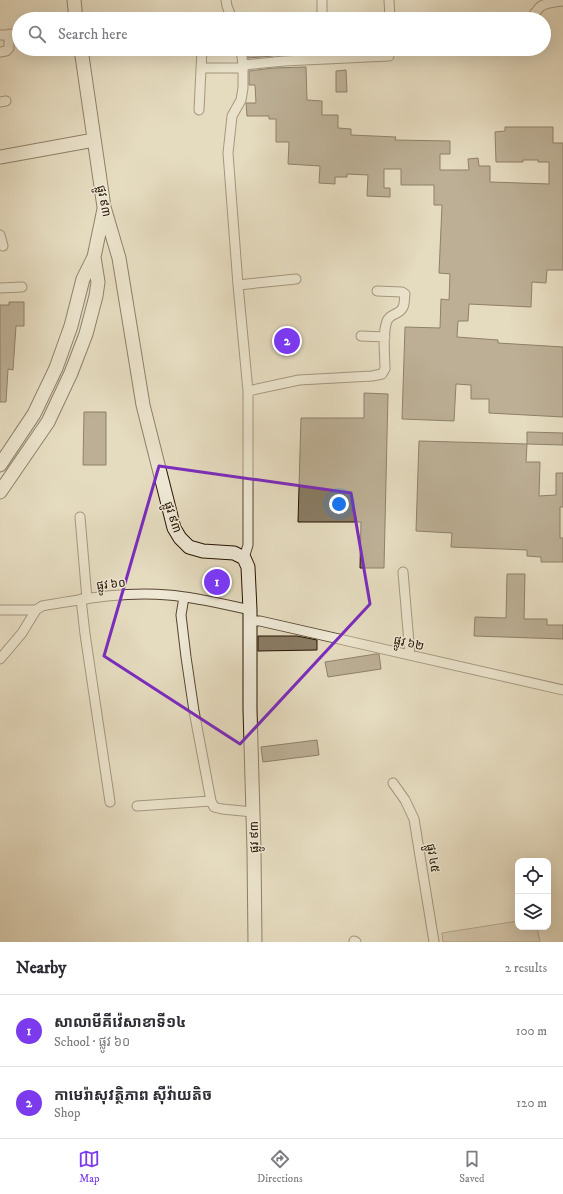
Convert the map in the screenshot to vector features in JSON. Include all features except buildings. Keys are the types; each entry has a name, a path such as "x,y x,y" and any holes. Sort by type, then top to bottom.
{"street":[{"path":"226,0 229,12"},
{"path":"322,0 322,12"},
{"path":"389,0 390,12"},
{"path":"73,1 75,12"},
{"path":"537,12 544,4 563,1"},
{"path":"0,52 6,51 9,48 4,35"},
{"name":"ផ្លូវ ៩៣","path":"82,56 104,207 119,258 143,406 174,528 180,538 189,547 234,553 244,558 248,568 255,942"},
{"path":"199,110 202,56"},
{"path":"242,56 244,66 243,88 241,100 232,116 228,153 248,391 249,527 248,545 244,558"},
{"path":"201,68 244,66 340,56"},
{"path":"0,157 94,140"},
{"path":"0,465 34,414 56,368 71,326 83,279 94,257 104,207"},
{"path":"0,235 3,246"},
{"path":"94,257 107,254 114,255 119,258"},
{"path":"0,492 48,422 72,374 86,334 96,296 98,282 94,257"},
{"path":"238,285 296,279"},
{"path":"0,288 22,287"},
{"path":"248,391 299,380 372,376 382,374 385,369 385,337 387,319 399,312 403,307 405,294 402,292 377,291"},
{"path":"361,336 385,337"},
{"path":"80,517 85,634 110,802"},
{"path":"404,572 410,655"},
{"name":"ផ្លូវ ៦០","path":"0,610 36,610 42,606 128,594 184,597 250,615"},
{"path":"184,597 181,615 186,657 194,712 211,801 214,807 253,812"},
{"path":"0,659 22,633 36,610"},
{"name":"ផ្លូវ ៦២","path":"250,615 260,621 563,690"},
{"name":"ផ្លូវ ៤៥","path":"393,783 405,800 414,819 434,942"},
{"path":"137,806 211,801"}],"highlighted area":[{"path":"159,466 351,493 370,604 240,744 104,656"}],"shaded area":[{"path":"515,921 515,930 538,930 540,942 443,942 442,933"}],"place":[{"name":"កាមេរ៉ាសុវត្ថិភាព ស៊ីវ៉ាយតិច","path":"287,341"},
{"name":"សាលាមីគីវ៉េសាខាទី១៤","path":"217,582"}]}
